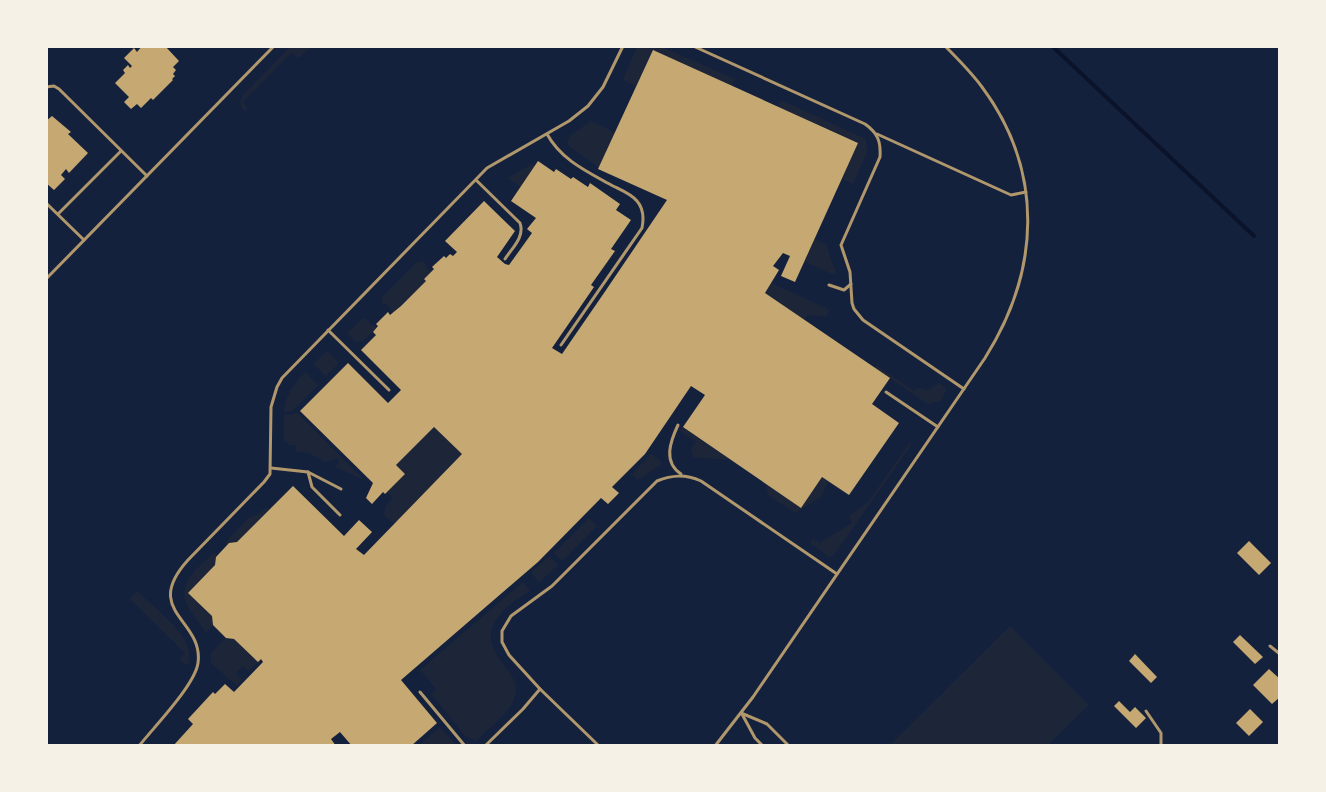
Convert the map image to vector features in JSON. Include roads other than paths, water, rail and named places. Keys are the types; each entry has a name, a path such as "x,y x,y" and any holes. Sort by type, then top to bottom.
{"lane":[{"path":"265,46 270,51"},
{"path":"46,279 274,46"},
{"path":"139,746 190,682 198,661 194,640 174,608 171,590 173,580 188,560 264,482 271,468 271,407 277,387 288,371 492,165 569,121 595,98 603,87 623,46"},
{"path":"693,46 865,124 877,134 1011,195 1026,192"},
{"path":"715,746 741,713 964,389 1001,332 1017,294 1025,260 1027,238 1026,192 1020,163 1004,122 981,86 945,46"},
{"path":"46,87 54,86 59,89 147,176"},
{"path":"547,134 562,154 589,173 630,195 639,203 644,216 642,228 561,345"},
{"path":"877,134 881,145 880,157 842,241 854,309 862,320 964,389"},
{"path":"58,214 121,151"},
{"path":"476,180 522,227 520,237 505,259"},
{"path":"46,203 84,240"},
{"path":"829,285 844,290 851,283"},
{"path":"328,330 389,390"},
{"path":"886,392 938,427"},
{"path":"678,425 670,440 669,451 675,470 700,481 837,574"},
{"path":"271,468 308,472 341,489"},
{"path":"308,472 312,487 340,515"},
{"path":"599,746 540,689 505,648 502,637 507,620 552,585 650,486 665,478 682,475"},
{"path":"1270,646 1280,654"},
{"path":"485,746 540,689"},
{"path":"420,692 465,746"},
{"path":"1146,711 1161,733 1161,746"},
{"path":"741,713 762,746"},
{"path":"741,713 767,724 789,746"}],"waterway":[{"path":"1052,46 1254,236"}]}
